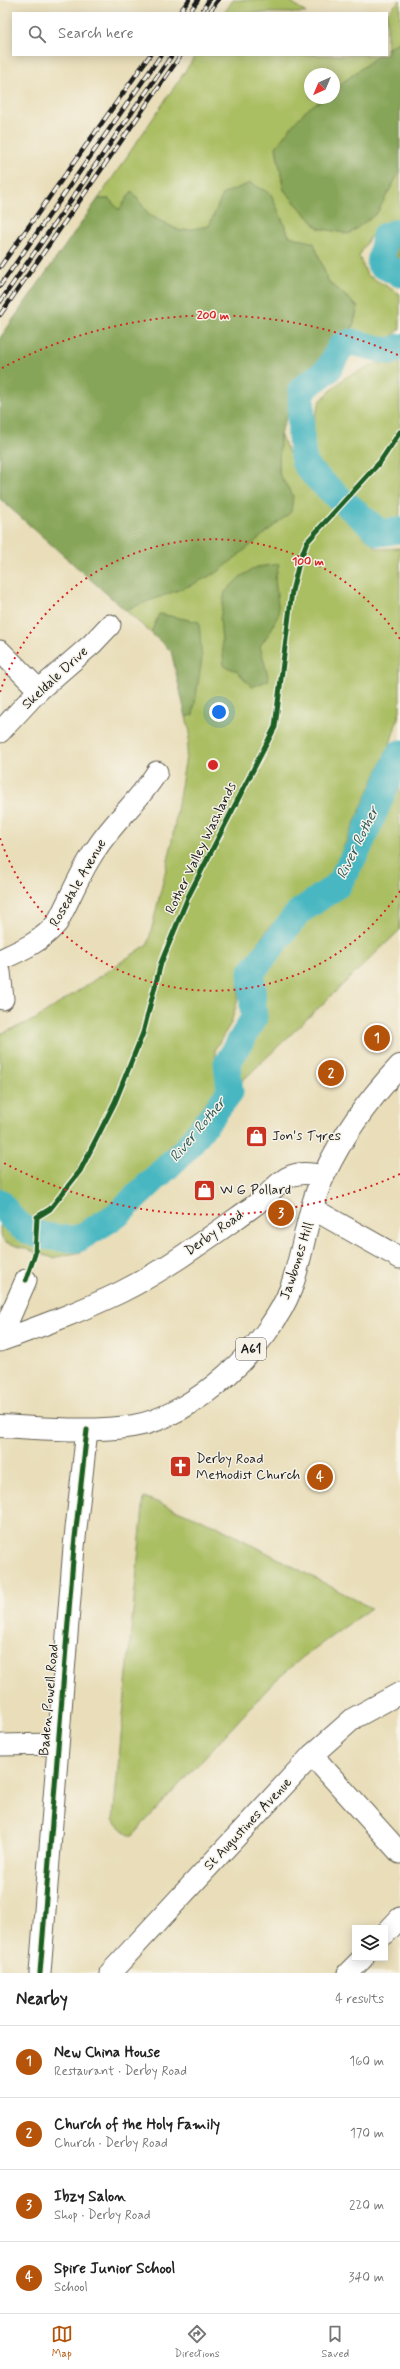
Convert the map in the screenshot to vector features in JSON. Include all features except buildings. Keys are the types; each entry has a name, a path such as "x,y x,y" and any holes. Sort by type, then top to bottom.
{"highway":[{"name":"A61","path":"323,1176 354,1121 400,1066"},
{"name":"Jawbones Hill","path":"0,1426 87,1430 134,1426 163,1417 185,1406 243,1360 275,1319 291,1289 323,1176"}],"street":[{"name":"Skeldale Drive","path":"0,732 39,690 92,644 110,625"},
{"path":"0,652 39,690"},
{"name":"Rosedale Avenue","path":"0,960 36,944 50,932 57,923 95,850 109,830 151,796 157,772"},
{"path":"0,972 3,998"},
{"name":"Derby Road","path":"0,1340 63,1318 122,1291 189,1252 254,1206 288,1175 306,1172 323,1176"},
{"path":"313,1209 366,1237 400,1258"},
{"path":"0,1340 26,1280"},
{"name":"Baden Powell Road","path":"40,1973 57,1744 74,1547 87,1430"},
{"name":"St Augustines Avenue","path":"110,1973 312,1755 354,1718 400,1693"},
{"path":"0,1745 57,1744"},
{"path":"312,1755 400,1853"},
{"path":"388,1931 400,1918"},
{"path":"348,1973 360,1961"}],"green space":[{"path":"233,0 289,0 305,12 225,12"},
{"path":"400,0 400,41 388,48 388,12"},
{"path":"400,41 400,171 377,213 349,234 318,228 284,190 276,147 308,109 315,104 340,104 340,84 378,56 388,56 388,48"},
{"path":"195,56 378,56 340,84 340,68 304,68 304,104 317,104 276,148 284,190 318,228 393,184 400,171 400,221 370,237 359,256 367,275 400,294 400,329 390,338 368,340 351,333 358,307 328,281 314,244 289,236 280,214 223,194 209,227 180,231 149,215 132,191 119,210 109,199 98,199"},
{"path":"250,183 271,194 289,236 314,243 328,281 358,307 351,333 313,375 299,386 280,434 279,474 293,496 291,512 218,572 189,586 125,610 0,499 0,338 98,199 109,199 119,210 132,191 149,215 180,231 209,226 223,194"},
{"path":"400,245 400,267 392,262 390,258 394,249"},
{"path":"400,361 400,525 384,526 314,458 310,431 320,401 344,378 377,363 393,364"},
{"path":"280,434 302,481 378,549 400,548 400,711 391,741 332,873 270,926 239,969 238,999 231,1023 215,1049 218,1083 222,1090 180,1141 115,1206 77,1231 81,1252 53,1258 5,1242 0,1236 0,1034 36,1019 148,944 170,852 190,732 186,717 193,714 199,622 160,614 151,633 125,610 153,599 293,496 279,474"},
{"path":"279,564 275,579 279,613 270,632 260,646 269,680 252,687 237,671 224,666 220,619 225,592 240,577 257,567"},
{"path":"159,614 199,622 202,659 193,715 186,717 171,651 151,633"},
{"path":"400,774 400,930 239,1084 236,1065 262,1020 259,978 305,919 340,893 349,883"},
{"path":"144,1497 215,1525 371,1608 303,1657 275,1681 131,1837 113,1820"}],"waterway":[{"name":"River Rother","path":"400,231 385,236 380,264 400,274"},
{"name":"River Rother","path":"400,347 391,352 352,342 341,346 328,370 302,389 301,425 301,444 304,461 315,476 380,533 400,530"},
{"name":"River Rother","path":"0,1202 8,1214 24,1229 43,1236 78,1239 117,1215 186,1149 230,1092 227,1064 254,1018 251,973 299,912 338,885 359,847 400,753"}],"railway":[{"path":"180,12 189,0"},
{"path":"190,12 198,0"},
{"path":"202,12 209,0"},
{"path":"210,12 218,0"},
{"path":"0,267 149,56"},
{"path":"0,286 160,56"},
{"path":"0,302 171,56"},
{"path":"0,315 180,56"}],"cycle path":[{"name":"Rother Valley Washlands","path":"26,1280 35,1254 37,1217 50,1209 80,1171 115,1102 143,1033 161,963 189,895 275,727 292,591 299,563 307,542 380,462 400,432"},
{"path":"40,1973 74,1547 87,1430"}],"place":[{"name":"New China House","path":"377,1038"},
{"name":"Church of the Holy Family","path":"331,1073"},
{"name":"Jon's Tyres","path":"257,1136"},
{"name":"W G Pollard","path":"204,1190"},
{"name":"Ibzy Salon","path":"281,1213"},
{"name":"Derby Road Methodist Church","path":"180,1467"},
{"name":"Spire Junior School","path":"320,1477"}]}
